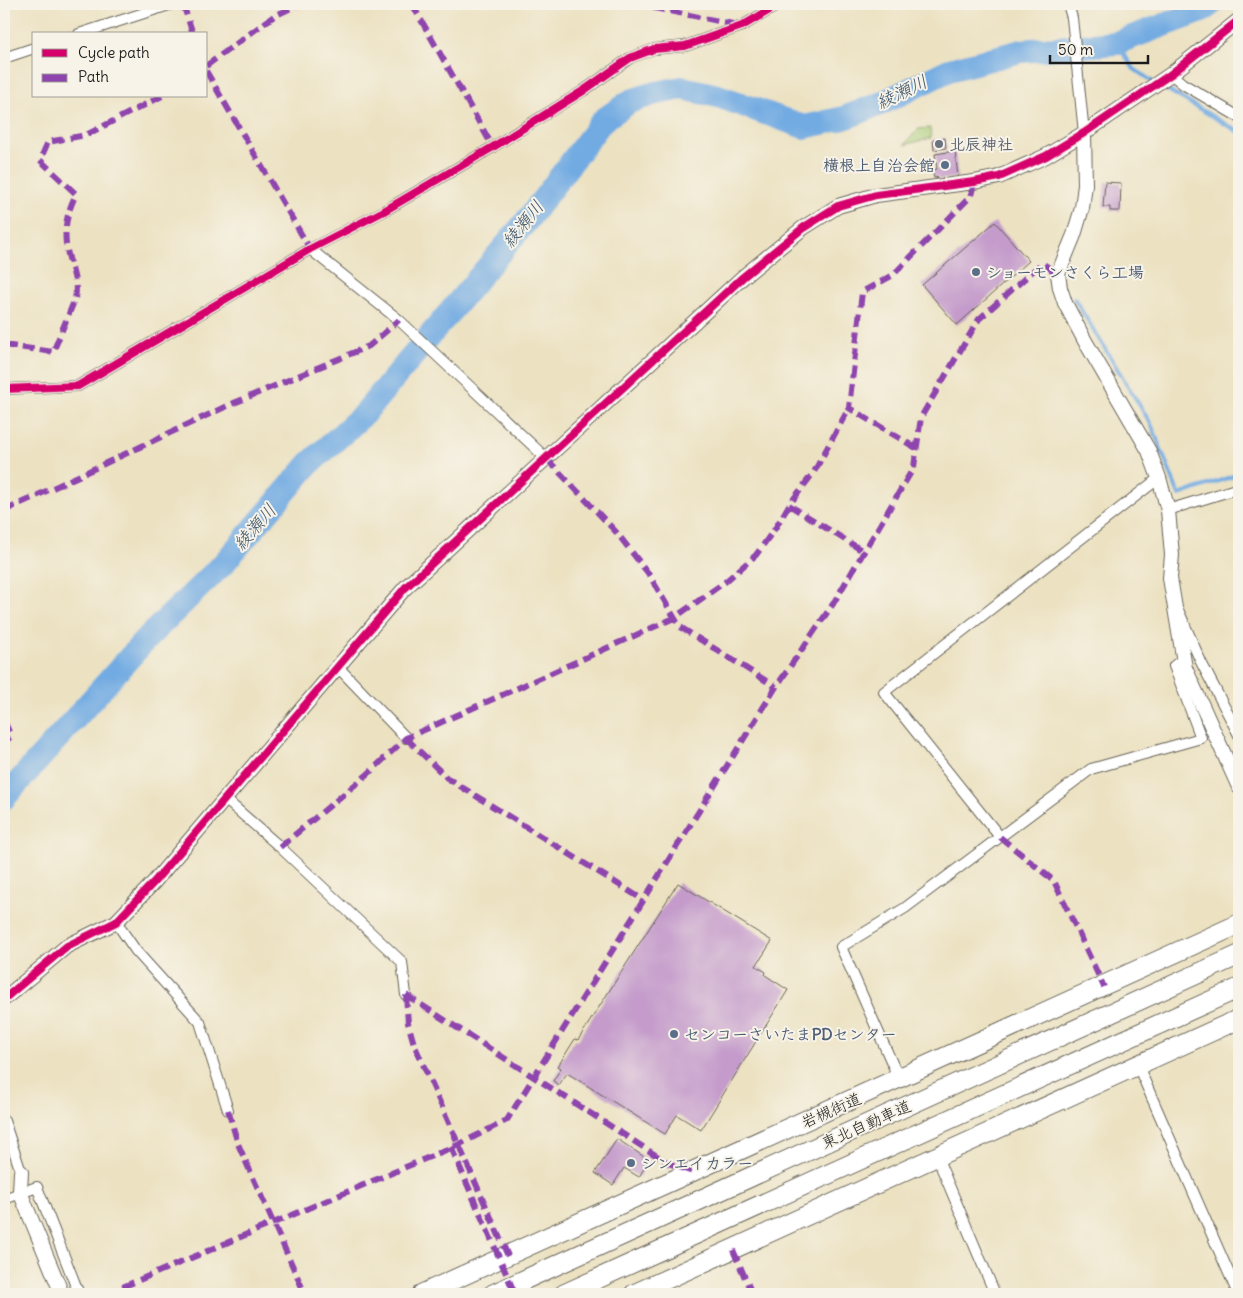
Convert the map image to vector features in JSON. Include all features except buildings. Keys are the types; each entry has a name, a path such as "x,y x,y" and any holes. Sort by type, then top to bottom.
{"highway":[{"name":"岩槻街道","path":"422,1294 1239,924"},
{"name":"東北自動車道","path":"493,1294 1239,955"},
{"name":"東北自動車道","path":"564,1294 1239,988"},
{"path":"634,1294 1239,1019"}],"street":[{"path":"85,32 172,4"},
{"path":"4,389 78,386 310,250 384,211 493,147 583,91 630,58 654,49 685,46 742,26 780,4"},
{"path":"1068,4 1072,18 1084,133 1085,186 1082,208 1074,235 1058,274 1060,288 1081,334 1149,451 1159,478 1168,510 1172,555 1170,578 1183,659 1239,787"},
{"path":"4,999 67,946 116,922 154,882 405,588 743,277 803,228 838,206 876,195 999,177 1046,156 1140,96 1239,20"},
{"path":"4,58 32,49"},
{"path":"1168,76 1239,117"},
{"path":"310,250 399,320 446,362 547,459"},
{"path":"1000,837 884,692 1159,478"},
{"path":"1168,510 1239,488"},
{"path":"1172,597 1201,662 1239,735"},
{"path":"899,1079 841,947 905,908 1090,769 1201,738 1174,666 1183,659"},
{"path":"337,666 406,738"},
{"path":"225,799 280,847 402,962 406,995"},
{"path":"116,922 136,951 200,1022 228,1110"},
{"path":"1138,1066 1238,1294"},
{"path":"4,1121 21,1172 20,1192 61,1293"},
{"path":"937,1157 995,1294"},
{"path":"4,1199 37,1187 79,1294"}],"green space":[{"path":"930,128 931,138 904,145 918,129"}],"waterway":[{"name":"綾瀬川","path":"4,798 147,638 224,563 309,464 363,415 529,218 603,120 631,101 652,94 682,88 718,96 804,127 844,118 880,104 949,70 1021,51 1116,43 1202,11 1211,4"},
{"path":"1116,43 1134,69 1153,82"},
{"path":"1159,85 1239,132"},
{"path":"1074,298 1151,424 1179,495 1239,474"}],"marked path":[{"path":"183,4 192,32"},
{"path":"208,65 274,16 300,4"},
{"path":"412,4 493,147"},
{"path":"635,4 738,25"},
{"path":"208,74 310,249"},
{"path":"4,345 53,352 75,299 76,285 67,251 66,231 67,218 76,194 40,160 48,142 86,135 158,98"},
{"path":"916,448 849,408 862,292 893,275 971,196 974,182"},
{"path":"106,1294 460,1144 507,1120 776,687 833,604 914,467 921,417 979,319 1042,263 1058,274"},
{"path":"4,511 227,406 369,346 399,320"},
{"path":"280,847 368,774 406,738 674,618 725,582 756,555 776,527 789,505 814,472 849,408"},
{"path":"547,459 617,533 648,573 680,627 776,687"},
{"path":"789,505 863,551"},
{"path":"4,721 11,736 4,743"},
{"path":"406,738 447,778 642,899"},
{"path":"1000,837 1054,881 1104,987"},
{"path":"406,995 668,1163 693,1172"},
{"path":"406,995 408,1023 414,1044 508,1256"},
{"path":"228,1110 238,1144 305,1294"},
{"path":"451,1147 515,1294"},
{"path":"733,1250 752,1294"}],"cycle path":[{"path":"4,389 78,386 310,249 384,211 493,147 583,91 630,58 654,49 685,46 742,26 780,4"},
{"path":"4,999 67,946 116,922 154,882 405,588 743,277 803,228 838,206 876,195 999,177 1046,156 1084,133 1171,74 1239,20"}],"place":[{"name":"北辰神社","path":"939,144"},
{"name":"横根上自治会館","path":"945,165"},
{"name":"ショーモンさくら工場","path":"976,272"},
{"name":"センコーさいたまPDセンター","path":"674,1034"},
{"name":"シンエイカラー","path":"631,1163"}]}
